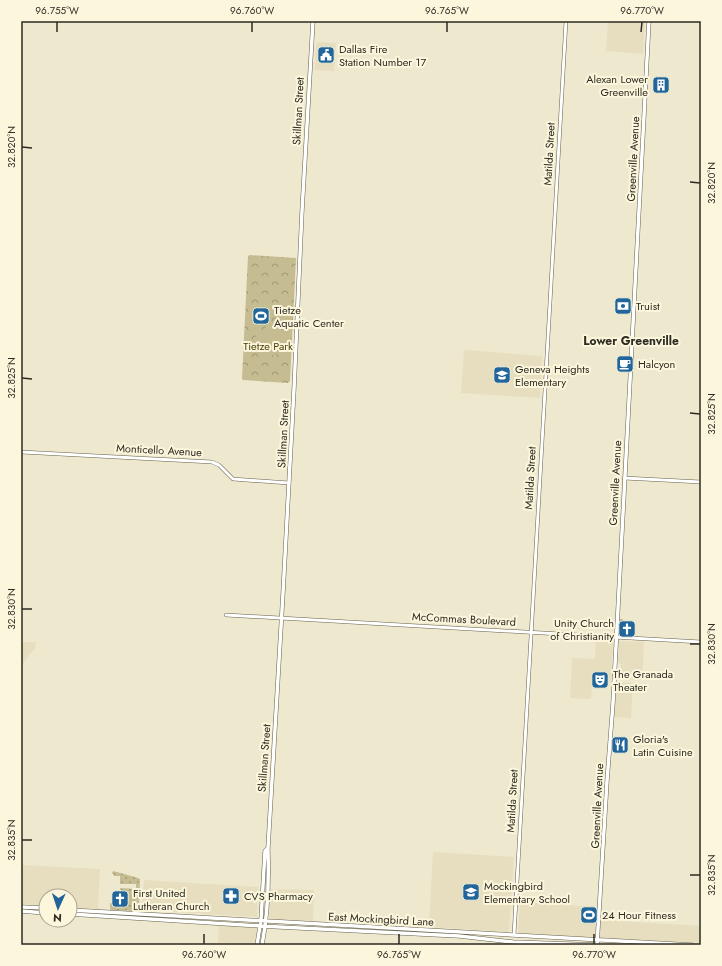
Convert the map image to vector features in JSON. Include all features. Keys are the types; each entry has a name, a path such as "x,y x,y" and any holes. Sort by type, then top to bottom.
{"main road":[{"name":"Skillman Street","path":"262,945 266,920 269,867 268,848 282,618 312,21"},
{"name":"Greenville Avenue","path":"597,945 616,637 649,21"},
{"name":"Skillman Street","path":"257,945 261,920 265,851 268,848"},
{"path":"21,907 38,908"},
{"path":"21,911 38,912"},
{"name":"East Mockingbird Lane","path":"78,911 216,920 266,920 692,945"},
{"name":"East Mockingbird Lane","path":"78,914 185,918"},
{"name":"East Mockingbird Lane","path":"216,920 260,926 459,936 513,943 597,945"},
{"path":"300,928 301,922"},
{"path":"513,943 514,935"}],"street":[{"name":"Matilda Street","path":"514,935 566,21"},
{"name":"Monticello Avenue","path":"21,452 212,462 219,465 233,479 289,483"},
{"path":"624,478 701,482"},
{"name":"McCommas Boulevard","path":"226,615 701,642"}],"shaded area":[{"path":"608,21 645,21 643,54 606,51"},
{"path":"320,42 336,43 334,71 315,70 316,44"},
{"name":"Geneva Heights Elementary","path":"464,350 542,356 540,398 461,393"},
{"path":"596,638 612,639 613,642 611,683 592,682 591,699 570,698 572,658 595,659"},
{"path":"619,641 644,642 642,680 620,679 621,664 618,662"},
{"path":"21,642 36,642 35,648 21,666"},
{"path":"616,682 633,683 631,718 614,717"},
{"name":"Mockingbird Elementary School","path":"433,852 514,857 509,930 507,932 429,927"},
{"path":"22,865 100,869 98,909 78,908 78,888 38,888 38,905 21,904"},
{"path":"144,880 258,887 257,917 142,910"},
{"path":"270,889 314,890 313,921 269,919"},
{"path":"520,902 597,907 595,938 518,933"},
{"path":"600,920 701,926 701,943 599,938"},
{"path":"219,925 255,928 257,930 254,945 218,943"}],"green space":[{"name":"Tietze Park","path":"248,256 296,258 290,381 288,383 242,379"},
{"name":"Tietze Aquatic Center","path":"265,302 273,303 270,310 269,320 261,327 251,327 252,309 250,308 250,304 265,305"},
{"path":"271,322 290,338 289,344 285,349 274,355 261,352 251,341"},
{"path":"620,619 623,619 621,631 625,633 626,631 633,631 634,619 633,637 619,635"},
{"path":"113,871 140,879 139,908 136,911 110,909 110,903 136,905 137,891 121,893 120,888 136,889 136,884 120,884 120,876 114,876 112,873"},
{"path":"129,891 137,892 136,905 128,905"}],"place":[{"name":"Dallas Fire Station Number 17","path":"326,55"},
{"name":"Alexan Lower Greenville","path":"661,85"},
{"name":"Truist","path":"623,306"},
{"name":"Tietze Aquatic Center","path":"261,316"},
{"name":"Halcyon","path":"625,364"},
{"name":"Geneva Heights Elementary","path":"502,375"},
{"name":"Unity Church of Christianity","path":"627,629"},
{"name":"The Granada Theater","path":"600,680"},
{"name":"Gloria's Latin Cuisine","path":"620,745"},
{"name":"Mockingbird Elementary School","path":"471,892"},
{"name":"CVS Pharmacy","path":"231,896"},
{"name":"First United Lutheran Church","path":"120,899"},
{"name":"24 Hour Fitness","path":"589,915"}],"district":[{"name":"Lower Greenville","path":"631,341"}]}
